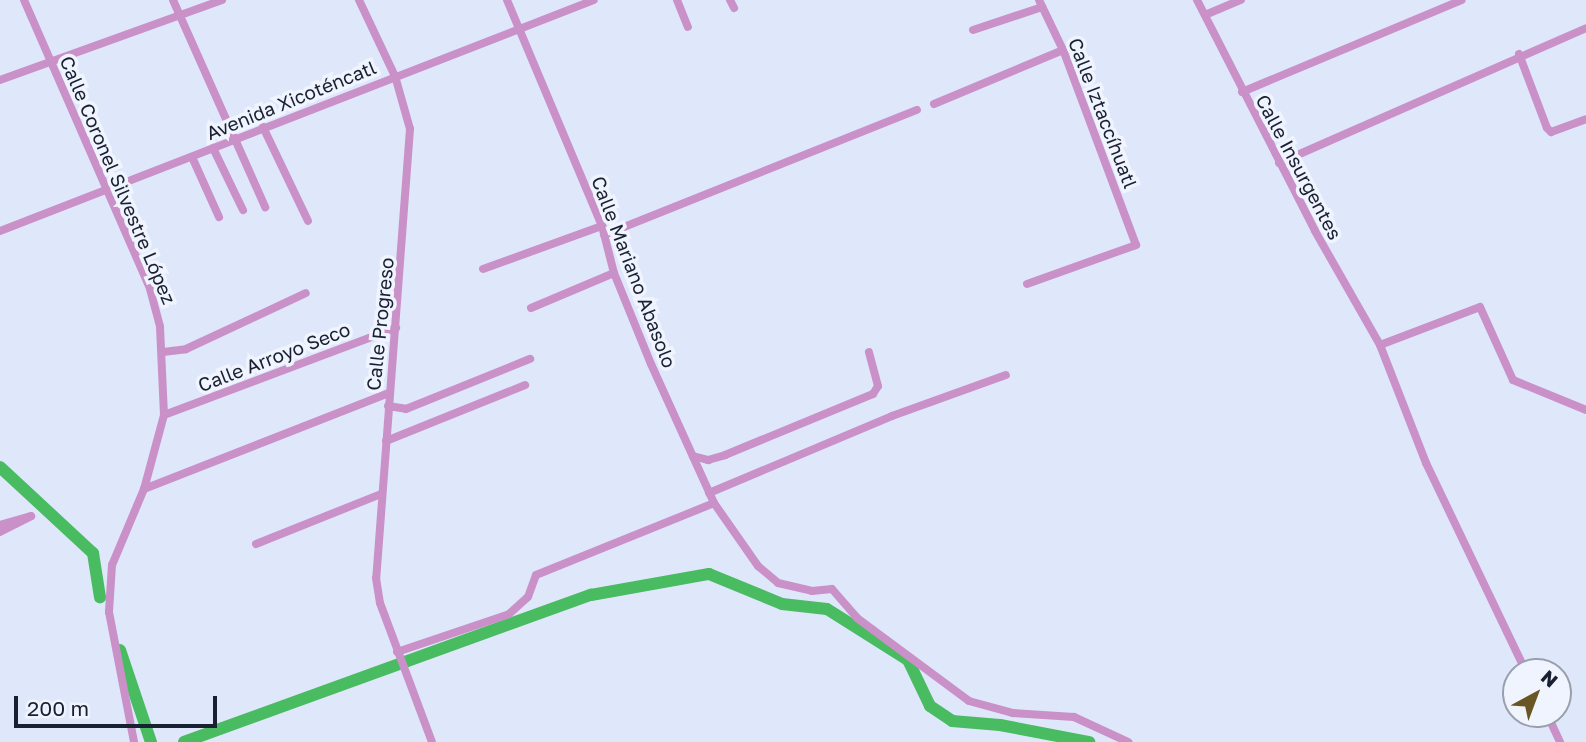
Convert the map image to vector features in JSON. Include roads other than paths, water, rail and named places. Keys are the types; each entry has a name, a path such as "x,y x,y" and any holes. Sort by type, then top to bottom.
{"street":[{"name":"Calle Coronel Silvestre López","path":"24,0 156,304 163,352 164,415 144,489 117,546 108,612 134,742"},
{"path":"173,0 265,207"},
{"path":"0,80 222,0"},
{"name":"Calle Progreso","path":"359,0 395,76 410,129 376,578 398,655 432,742"},
{"name":"Calle Mariano Abasolo","path":"507,0 522,28 603,231 614,273 709,493 769,579 812,591 827,589 839,594 857,618 970,701 1013,713 1074,717 1128,742"},
{"name":"Avenida Xicoténcatl","path":"0,231 594,0"},
{"path":"677,0 688,27"},
{"name":"Calle Insurgentes","path":"1197,0 1279,163 1380,345 1426,463 1519,658"},
{"path":"1205,15 1241,0"},
{"path":"1242,92 1462,0"},
{"path":"973,30 1041,4"},
{"name":"Calle Iztaccíhuatl","path":"1027,284 1132,248 1136,239 1063,50 1041,4"},
{"path":"1279,163 1519,54 1586,28"},
{"path":"934,104 1063,50"},
{"path":"1519,54 1547,128 1551,132 1586,119"},
{"path":"483,269 603,231 918,110"},
{"path":"263,127 308,220"},
{"path":"213,148 243,209"},
{"path":"192,157 219,217"},
{"path":"531,308 614,273"},
{"path":"163,352 186,349 306,293"},
{"path":"1380,345 1480,307 1513,380 1586,410"},
{"name":"Calle Arroyo Seco","path":"164,415 396,328"},
{"path":"693,456 708,460 725,455 873,394 878,386 869,352"},
{"path":"387,406 406,409 530,359"},
{"path":"709,493 892,416 1006,375"},
{"path":"386,441 525,385"},
{"path":"144,489 389,393"},
{"path":"256,544 381,494"},
{"path":"398,655 509,614 527,597 536,575 714,503"},
{"path":"0,525 31,516 0,531"}],"waterway":[{"path":"0,467 93,553 100,597"},
{"path":"184,742 591,595 709,574 782,604 827,609 908,660 930,706 952,721 1000,725 1089,742"},
{"path":"120,650 151,742"}]}
